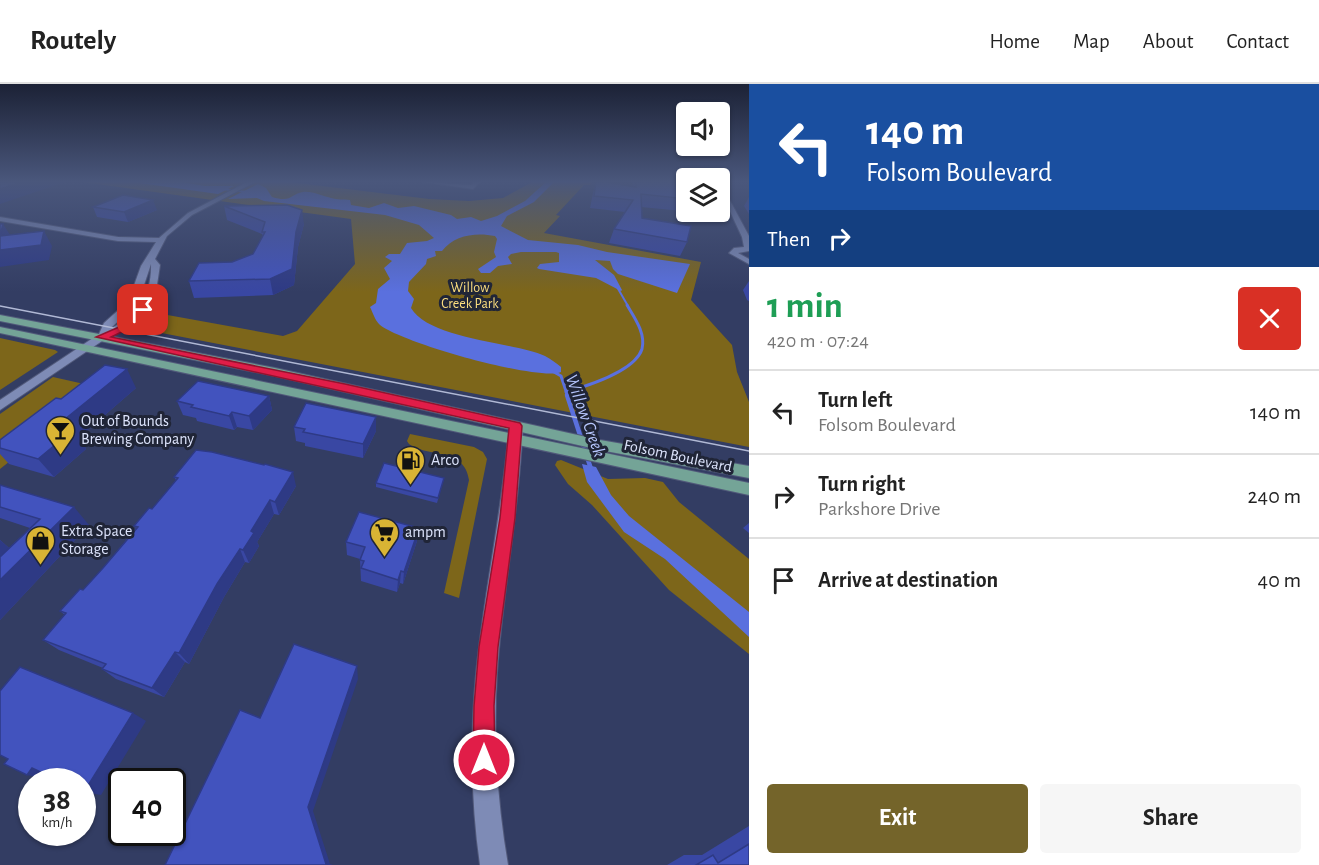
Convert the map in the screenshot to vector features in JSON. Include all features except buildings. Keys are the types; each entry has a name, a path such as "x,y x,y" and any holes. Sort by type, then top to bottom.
{"main road":[{"name":"Folsom Boulevard","path":"0,318 287,375 749,489"},
{"name":"Folsom Boulevard","path":"0,330 473,432 515,432"},
{"name":"Folsom Boulevard","path":"601,451 749,472"}],"street":[{"path":"101,337 108,326 128,307 137,291 144,266 152,259 160,240 184,218"},
{"path":"738,218 746,233 748,249 737,250 733,253 749,262"},
{"path":"0,219 118,239 160,240"},
{"path":"0,406 101,337 122,328 143,310 150,298 156,265 152,259"},
{"path":"494,865 484,778 484,706 515,432"}],"green space":[{"name":"Willow Creek Park","path":"347,218 558,218 544,233 701,262 691,300 732,345 737,372 749,402 749,447 141,329 162,314 283,336 297,331 355,264 351,219"},
{"path":"0,338 55,350 58,352 0,390"},
{"path":"53,377 102,388 0,469 0,414"},
{"path":"410,434 474,447 483,452 487,459 459,598 444,593 469,480 466,470 454,458 409,444 407,441"},
{"path":"561,460 608,479 645,478 663,482 679,502 749,559 749,654 669,590 592,505 568,484 555,465"}],"water":[{"path":"397,218 475,218 481,221 506,218 501,226 528,240 578,245 607,252 690,264 677,293 618,274 610,261 595,260 614,275 621,291 596,278 537,268 540,264 559,262 559,253 556,252 511,254 508,257 512,264 498,266 490,273 481,273 478,269 496,257 494,252 497,239 495,236 480,234 459,238 442,251 435,251 436,256 427,259 426,264 409,282 408,291 414,299 411,308 435,327 545,356 561,367 561,372 548,374 499,366 439,350 391,332 379,324 370,307 376,303 378,289 390,279 384,268 392,261 385,257 389,254 400,254 407,243 434,238 419,225"},
{"path":"582,464 596,467 611,495 629,516 749,612 749,637 665,559 624,532 587,482"}],"waterway":[{"path":"617,287 628,306"},
{"path":"566,392 609,377 638,357 642,349 642,337 639,325 627,305"},
{"name":"Willow Creek","path":"554,372 561,376 566,392"},
{"name":"Willow Creek","path":"566,392 568,397"},
{"name":"Willow Creek","path":"567,395 591,469"}],"tram line":[{"path":"0,306 749,451"}],"place":[{"name":"Out of Bounds Brewing Company","path":"60,456"},
{"name":"Arco","path":"410,486"},
{"name":"ampm","path":"384,558"},
{"name":"Extra Space Storage","path":"40,566"}],"route":[{"path":"143,310 130,323 101,337 345,387 516,426 507,518 489,647 484,706 484,760"}]}
